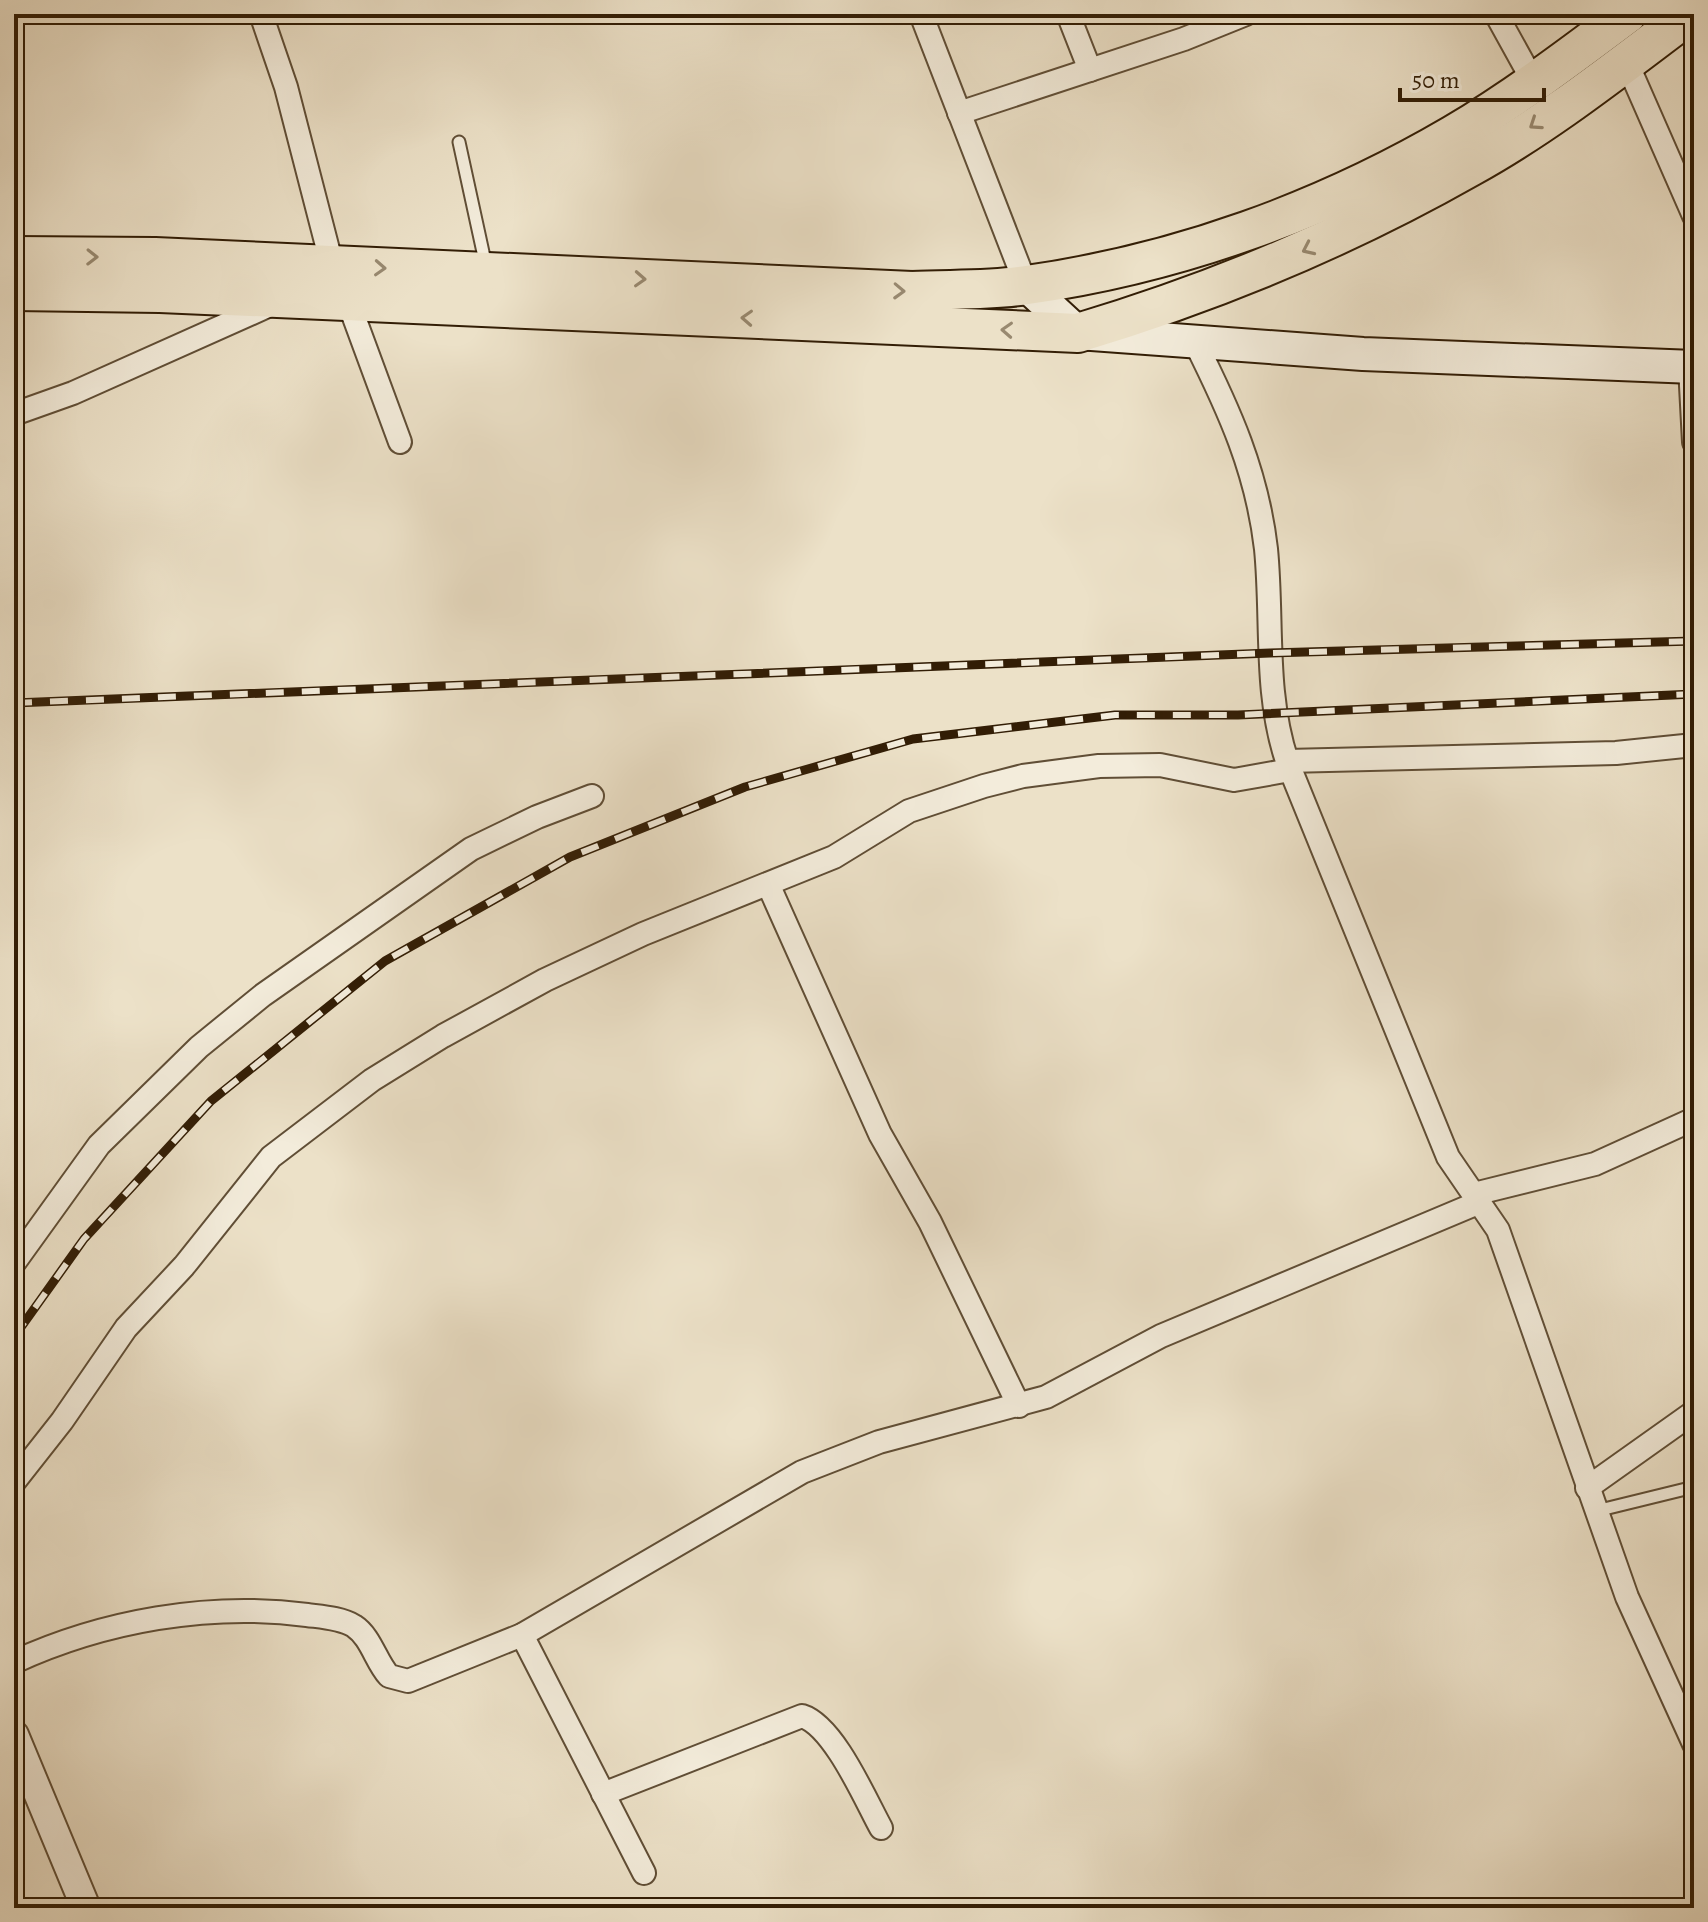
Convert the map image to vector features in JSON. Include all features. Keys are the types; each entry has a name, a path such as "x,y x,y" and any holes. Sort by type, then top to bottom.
{"highway":[{"path":"14,256 332,265 912,291 1026,285 1161,257 1247,231 1327,200 1454,134 1627,14"},
{"path":"14,291 285,298 1078,333 1183,301 1262,271 1342,234 1472,166 1690,14"}],"main road":[{"path":"1026,285 1078,333 1363,354 1692,367"}],"street":[{"path":"261,14 286,87 332,265"},
{"path":"921,14 1026,285"},
{"path":"1068,14 1090,70"},
{"path":"959,113 1184,39 1246,14"},
{"path":"1496,14 1533,81"},
{"path":"1626,61 1694,216"},
{"path":"14,414 73,393 285,298"},
{"path":"348,301 400,442"},
{"path":"1195,342 1237,427 1256,491 1265,548 1270,680 1277,733 1288,765 1448,1157 1498,1230 1595,1511 1652,1656 1694,1744"},
{"path":"1692,367 1694,442"},
{"path":"14,1482 62,1421 126,1328 184,1266 256,1173 294,1138 419,1050 532,987 643,934 847,850 909,811 1023,776 1127,764 1160,765 1234,780 1288,765 1616,753 1694,745"},
{"path":"14,1263 99,1145 220,1030 324,951 471,849 537,817 592,796"},
{"path":"768,884 880,1134 930,1222 1019,1406"},
{"path":"14,1662 80,1636 126,1624 204,1613 281,1612 351,1624 364,1637 389,1676 408,1681 522,1635 802,1472 879,1442 1019,1406 1068,1387 1161,1336 1477,1198 1595,1164 1694,1119"},
{"path":"1587,1488 1694,1412"},
{"path":"522,1635 644,1873"},
{"path":"603,1794 802,1716 811,1718 827,1735 881,1828"},
{"path":"14,1735 86,1908"}],"lane":[{"path":"459,142 487,272"},
{"path":"1595,1511 1694,1487"}],"railway":[{"path":"14,703 1270,653 1694,641"},
{"path":"14,1337 84,1239 211,1101 385,961 570,857 745,787 913,739 1115,715 1238,715 1694,694"}]}
